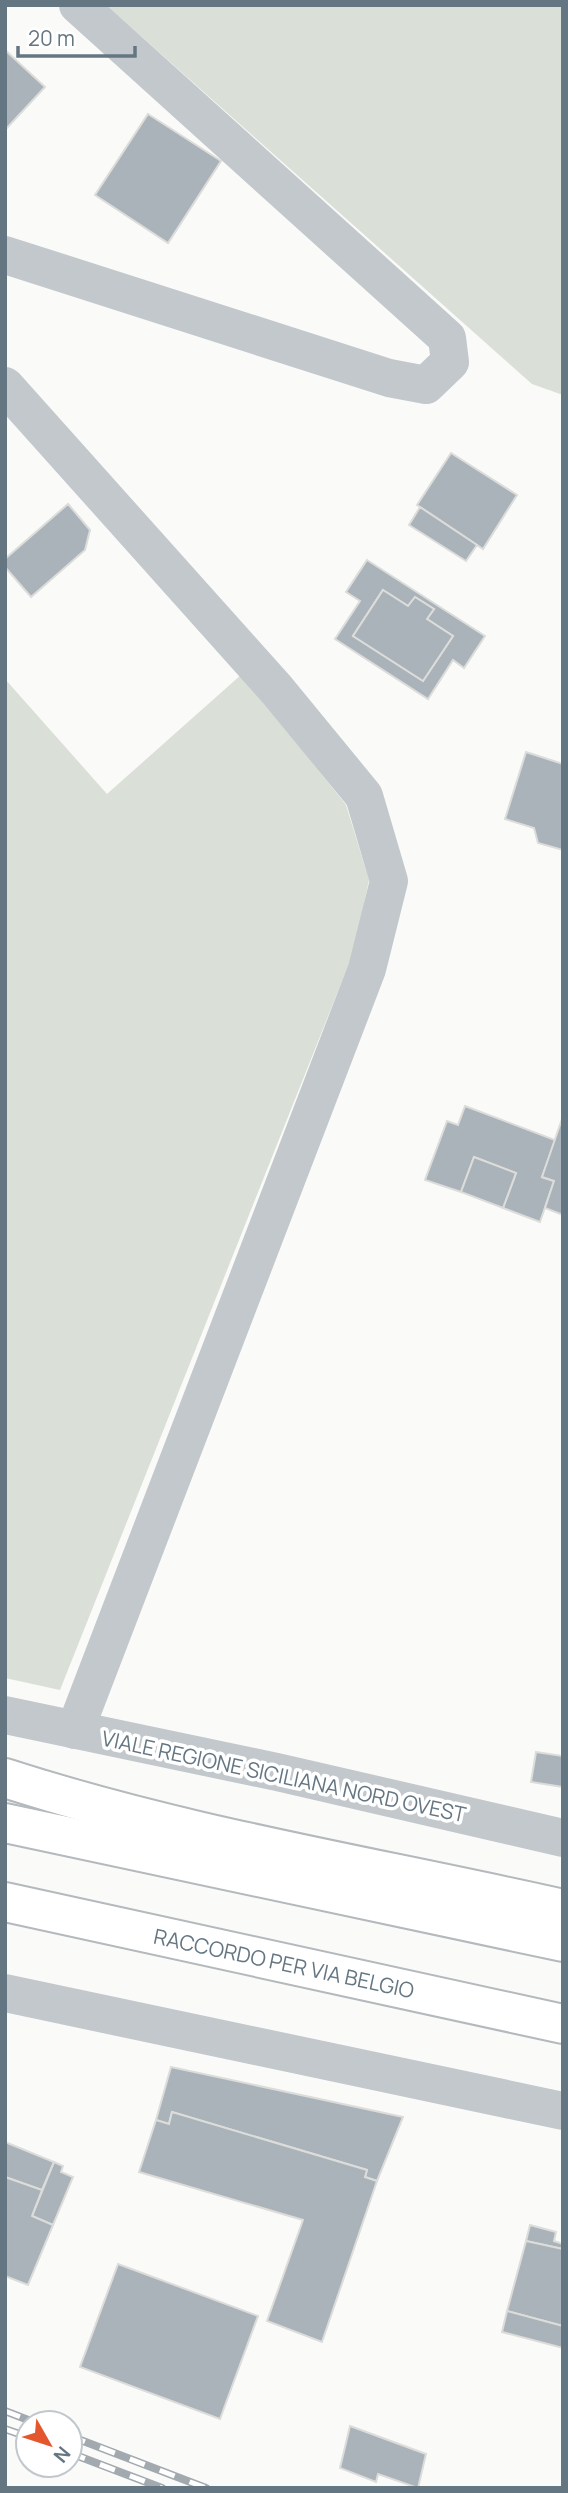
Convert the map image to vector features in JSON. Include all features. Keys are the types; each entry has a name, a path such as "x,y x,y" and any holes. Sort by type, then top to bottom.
{"highway":[{"path":"5,1778 75,1801 195,1831 563,1909"},
{"path":"5,1823 563,1942"},
{"name":"RACCORDO PER VIA BELGIO","path":"5,1902 563,2024"}],"street":[{"path":"5,255 390,378 426,385 450,362 447,338 78,5"},
{"path":"5,386 277,690 364,796 389,881 367,969 75,1730"},
{"name":"VIALE REGIONE SICILIANA NORD OVEST","path":"5,1715 277,1772 563,1838"},
{"path":"5,1993 563,2111"}],"shaded area":[{"path":"106,5 563,5 563,395 532,384"},
{"path":"242,674 346,805 369,880 354,951 60,1690 5,1678 5,679 107,794"}],"building":[{"path":"5,50 45,87 5,130"},
{"path":"148,114 221,161 168,243 95,195"},
{"path":"451,453 517,495 483,549 417,505"},
{"path":"68,504 90,530 85,550 31,597 5,567 5,559"},
{"path":"420,507 477,545 466,561 409,525"},
{"path":"367,560 485,636 464,668 453,660 428,699 335,639 360,601 346,592","holes":["383,590 408,606 415,597 434,609 427,619 453,636 423,681 353,636"]},
{"path":"383,590 408,606 415,597 434,609 427,619 453,636 423,681 353,636"},
{"path":"526,752 563,764 563,850 538,843 534,828 505,819"},
{"path":"465,1106 555,1140 542,1177 554,1181 540,1222 503,1208 516,1173 474,1157 461,1192 425,1180 447,1121 458,1125"},
{"path":"562,1119 563,1215 545,1208 554,1181 542,1177"},
{"path":"474,1157 516,1173 503,1208 461,1192"},
{"path":"536,1752 563,1756 563,1787 531,1782"},
{"path":"171,2067 403,2117 377,2181 365,2177 367,2170 172,2112 169,2124 156,2120"},
{"path":"172,2112 367,2170 365,2177 377,2181 322,2342 267,2321 303,2220 139,2172 156,2120 169,2124"},
{"path":"5,2142 54,2162 42,2190 5,2177"},
{"path":"54,2162 63,2166 61,2172 73,2177 53,2225 32,2216"},
{"path":"5,2177 42,2190 32,2216 53,2225 28,2285 5,2276"},
{"path":"530,2225 556,2232 554,2241 563,2244 563,2249 526,2241"},
{"path":"526,2241 563,2249 563,2326 507,2311"},
{"path":"118,2264 258,2316 220,2419 80,2367"},
{"path":"507,2311 563,2326 563,2348 502,2332"},
{"path":"350,2426 426,2454 418,2488 378,2474 376,2482 340,2468"}],"railway":[{"path":"5,2411 14,2414"},
{"path":"5,2429 14,2432"},
{"path":"84,2441 206,2488"},
{"path":"84,2458 162,2488"}]}
